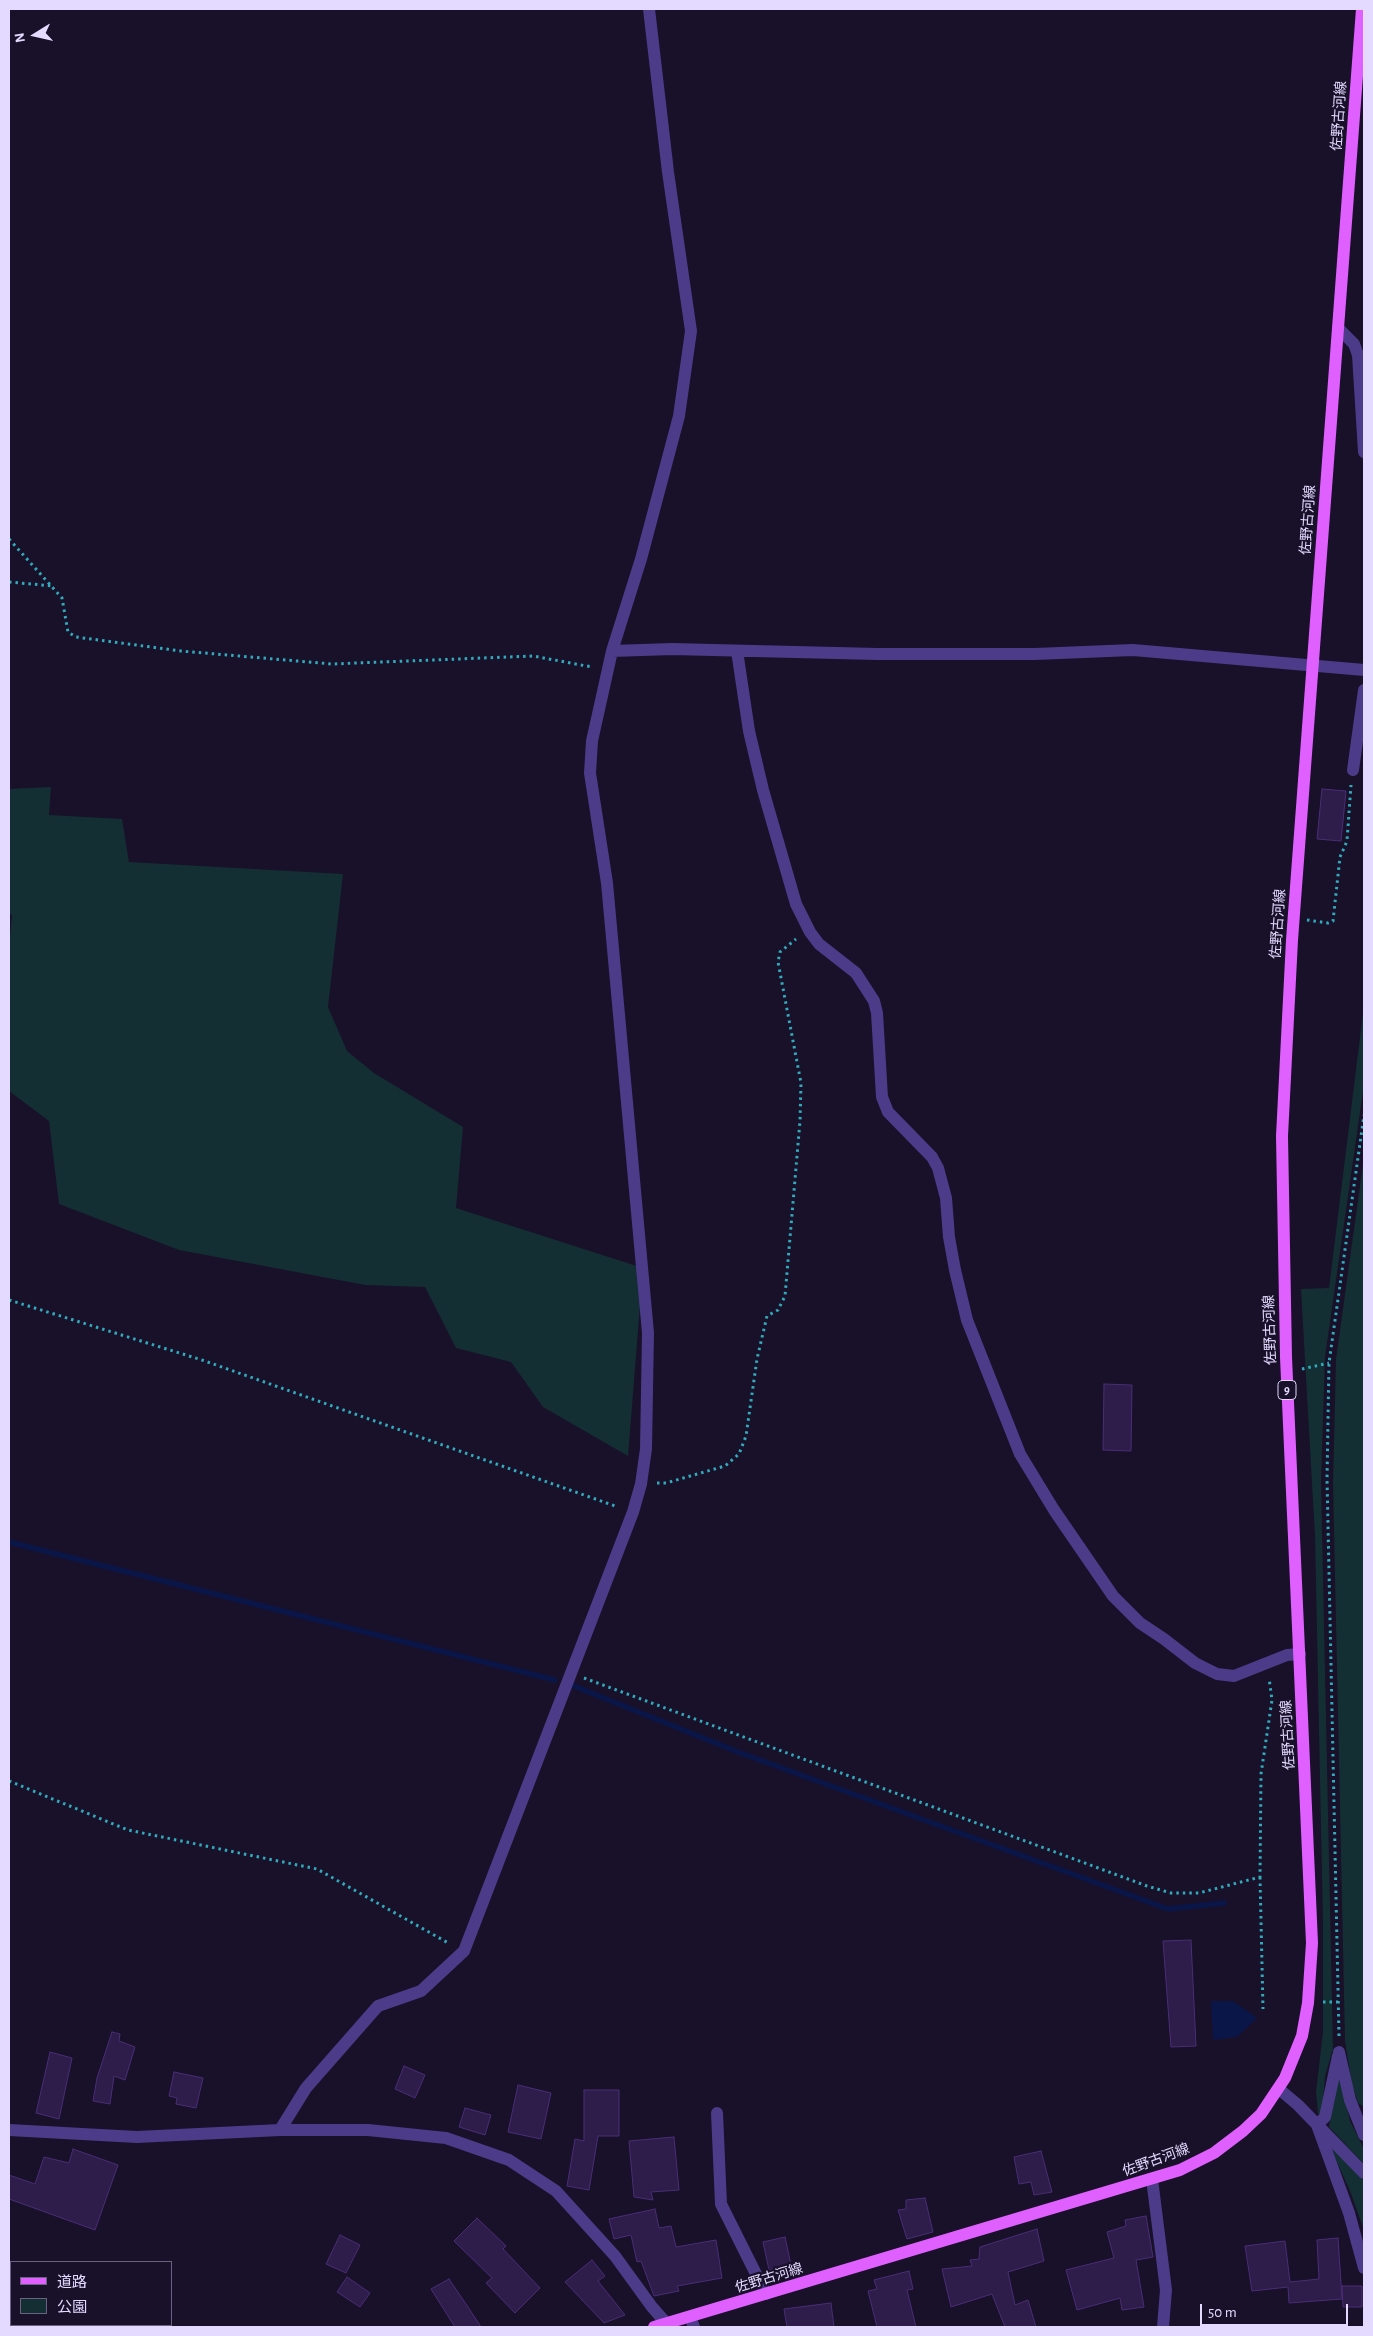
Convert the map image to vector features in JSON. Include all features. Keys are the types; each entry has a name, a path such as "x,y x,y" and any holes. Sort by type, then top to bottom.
{"main road":[{"name":"佐野古河線","path":"654,2327 692,2322 766,2294 1180,2170 1214,2153 1243,2131 1261,2114 1278,2089 1302,2036 1308,2003 1312,1943 1286,1357 1282,1136 1292,940 1362,9"}],"street":[{"path":"280,2130 306,2088 378,2006 421,1991 464,1951 633,1512 641,1484 646,1449 648,1334 608,892 590,773 592,741 612,651 642,559 679,416 691,331 668,172 649,9"},
{"path":"1338,328 1354,344 1358,355 1364,452"},
{"path":"612,651 672,649 1000,654 1133,650 1364,670"},
{"path":"737,651 749,731 763,790 796,904 810,932 819,944 856,973 874,1001 877,1014 882,1097 888,1112 932,1157 938,1168 946,1198 949,1237 955,1270 968,1320 1006,1421 1038,1486 1100,1579 1127,1612 1195,1663 1217,1674 1234,1676 1266,1665 1287,1655 1300,1654"},
{"path":"1353,770 1364,690"},
{"path":"1317,2125 1325,2117 1339,2052"},
{"path":"1339,2052 1350,2100 1364,2135"},
{"path":"1278,2089 1364,2173"},
{"path":"717,2113 722,2204 766,2294"},
{"path":"1317,2125 1350,2213 1364,2268"},
{"path":"9,2130 137,2138 280,2130 368,2130 446,2138 509,2160 556,2191 615,2256 652,2307 667,2324"},
{"path":"1152,2179 1166,2290 1163,2327"}],"path":[{"path":"9,539 62,598 68,632 76,637 181,651 332,664 533,656 562,660 608,671"},
{"path":"9,582 53,586"},
{"path":"1307,920 1328,923 1333,921 1340,857 1347,841 1353,770"},
{"path":"641,1484 666,1483 724,1466 739,1454 746,1436 757,1359 767,1316 778,1310 785,1296 800,1121 800,1069 778,962 780,952 787,945 810,932"},
{"path":"1339,2052 1327,1479 1329,1363 1364,1115"},
{"path":"9,1300 202,1360 633,1512"},
{"path":"1302,1370 1329,1363"},
{"path":"1264,2009 1260,1877 1261,1774 1272,1700 1266,1665"},
{"path":"570,1672 1147,1886 1172,1893 1199,1893 1260,1877"},
{"path":"9,1781 128,1830 317,1869 464,1951"},
{"path":"1320,2002 1338,2002"}],"green space":[{"path":"51,787 49,815 122,819 129,862 343,874 328,1007 347,1051 374,1073 463,1127 456,1208 643,1268 628,1456 543,1407 511,1362 456,1348 425,1287 365,1285 179,1250 59,1204 49,1121 9,1091 9,950 12,915 9,913 9,789"},
{"path":"1364,1005 1364,1084 1325,1357 1321,1482 1333,2049 1325,2076 1322,2115 1318,2114 1316,2092 1323,2032 1323,1923 1315,1536 1301,1289 1329,1288"},
{"path":"1364,1157 1364,2107 1358,2103 1352,2085 1345,2041 1333,1483 1336,1359"},
{"path":"1340,2076 1350,2121 1364,2149 1364,2164 1329,2127 1336,2080"},
{"path":"1329,2144 1364,2181 1364,2230 1350,2191"}],"shaded area":[{"path":"1211,2001 1233,2001 1257,2018 1237,2037 1213,2040"}],"building":[{"path":"1322,789 1346,791 1341,841 1317,839"},
{"path":"1104,1384 1132,1385 1131,1451 1103,1450"},
{"path":"1191,1940 1196,2046 1171,2047 1163,1941"},
{"path":"112,2032 120,2034 119,2041 135,2047 125,2080 114,2076 110,2104 93,2101 97,2078"},
{"path":"50,2052 72,2058 59,2119 36,2113"},
{"path":"404,2066 425,2075 415,2098 395,2089"},
{"path":"174,2072 203,2078 196,2108 176,2104 177,2098 169,2096"},
{"path":"518,2085 551,2093 541,2139 508,2132"},
{"path":"584,2090 619,2090 619,2136 598,2136 589,2190 567,2186 575,2139 584,2141"},
{"path":"465,2108 491,2115 485,2135 459,2127"},
{"path":"674,2137 679,2190 651,2192 653,2200 634,2197 629,2141"},
{"path":"73,2149 118,2165 95,2230 9,2199 9,2175 35,2184 44,2157 69,2163"},
{"path":"1041,2151 1052,2192 1034,2195 1031,2182 1019,2184 1014,2157"},
{"path":"925,2198 933,2232 907,2239 898,2210 906,2209 906,2200"},
{"path":"655,2209 659,2228 671,2226 676,2247 716,2240 722,2278 677,2286 679,2291 654,2296 641,2261 637,2262 631,2235 614,2239 609,2219"},
{"path":"1146,2216 1153,2257 1136,2260 1144,2307 1122,2310 1120,2298 1077,2310 1066,2270 1114,2258 1107,2232 1126,2226 1125,2220"},
{"path":"477,2218 506,2246 503,2249 540,2288 515,2313 486,2283 492,2278 454,2241"},
{"path":"1037,2229 1044,2261 1008,2272 1015,2305 1028,2300 1036,2327 1005,2327 992,2294 951,2307 942,2269 972,2266 970,2260 979,2259 980,2247"},
{"path":"340,2235 360,2245 346,2273 326,2264"},
{"path":"785,2237 791,2265 769,2270 763,2242"},
{"path":"1338,2238 1342,2299 1289,2303 1288,2287 1252,2291 1245,2246 1285,2241 1290,2282 1319,2279 1317,2240"},
{"path":"592,2260 605,2276 598,2281 625,2315 604,2323 565,2282"},
{"path":"909,2271 913,2289 907,2290 916,2327 877,2327 868,2291 877,2289 874,2280"},
{"path":"347,2277 370,2293 360,2307 337,2292"},
{"path":"449,2279 481,2327 455,2327 431,2289"},
{"path":"1342,2286 1362,2286 1362,2307 1343,2307"},
{"path":"831,2303 834,2327 787,2327 784,2309"}],"waterway":[{"path":"9,1542 555,1680"},
{"path":"574,1686 738,1752 1168,1909 1224,1903"}]}
